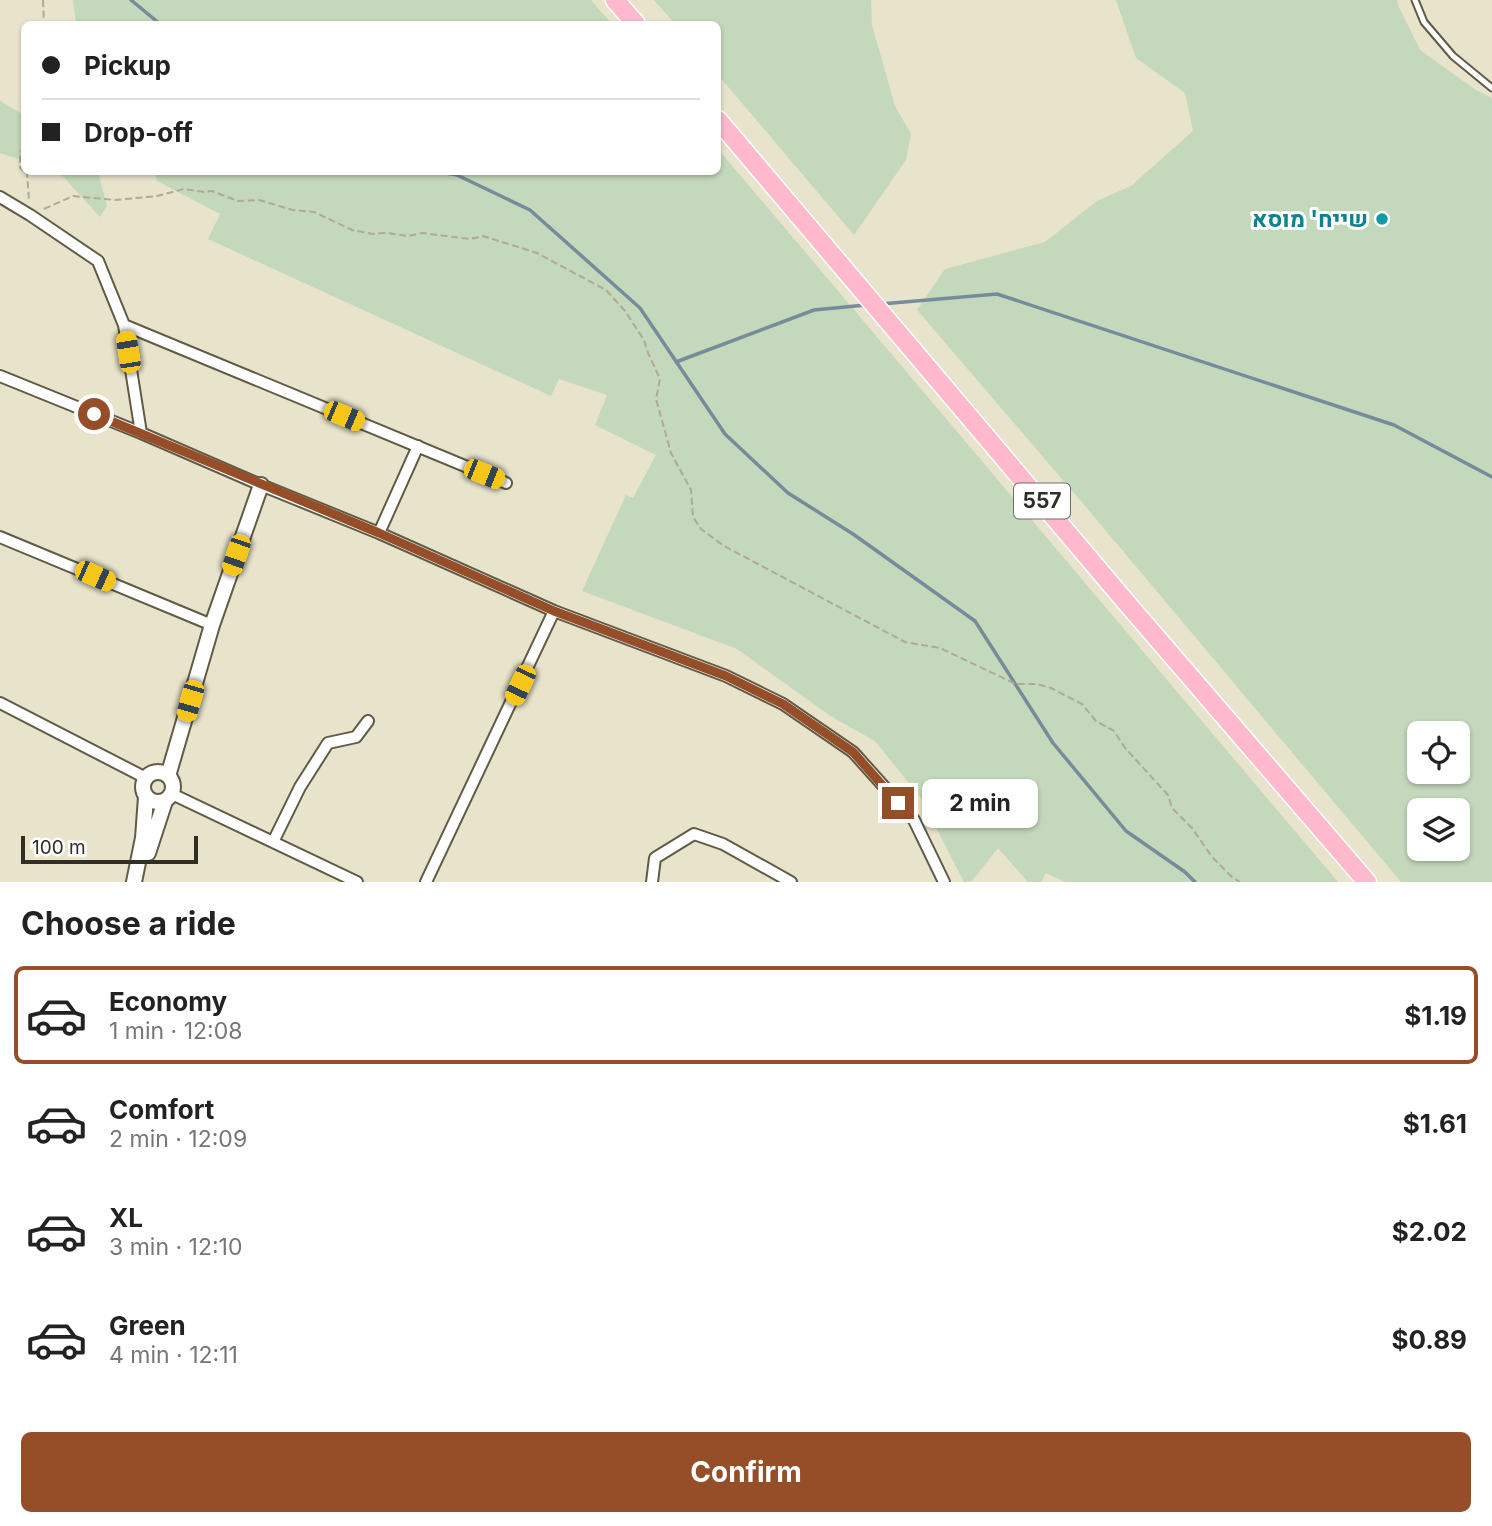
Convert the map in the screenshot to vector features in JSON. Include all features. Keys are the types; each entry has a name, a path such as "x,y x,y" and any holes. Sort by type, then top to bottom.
{"main road":[{"path":"615,0 633,21"},
{"name":"557","path":"721,124 1367,882"}],"street":[{"path":"0,197 98,261 124,325 141,433"},
{"path":"124,325 506,483"},
{"path":"0,376 379,533 554,611 726,676 783,704 853,752 914,820 944,882"},
{"path":"379,533 418,446"},
{"path":"168,776 212,625 261,485"},
{"path":"0,537 212,625"},
{"path":"426,882 554,611"},
{"path":"0,703 146,778"},
{"path":"273,842 300,787 328,743 356,737 368,721"},
{"path":"134,882 143,838 146,797 143,787 146,778 159,772 168,776 173,784 149,847 142,882"},
{"path":"146,797 155,802 168,798 273,842 357,882"},
{"path":"652,882 655,858 694,834 723,844 791,882"}],"lane":[{"path":"1415,0 1424,22 1453,56 1492,88"}],"path":[{"path":"43,0 44,21"},
{"path":"21,152 21,169"},
{"path":"27,175 30,215 73,196 115,200 157,196 184,189 212,191 238,201 259,200 293,210 314,212 352,230 373,234 408,236 422,233 470,239 484,236 537,253 606,290 625,311 644,340 658,372 660,379 656,399 671,453 691,490 693,517 701,529 724,546 905,642 940,648 1016,684 1037,684 1051,688 1082,705 1096,720 1114,731 1125,748 1168,795 1172,808 1192,828 1212,857 1240,882"}],"green space":[{"path":"73,0 591,0 609,21 76,21"},
{"path":"654,0 871,0 872,25 895,106 911,134 906,160 854,235 721,79 721,21 672,21"},
{"path":"1116,0 1397,0 1420,50 1476,90 1492,98 1492,882 1401,882 917,310 945,269 1045,242 1097,201 1131,186 1193,131 1185,93 1136,58"},
{"path":"0,101 21,113 21,160 0,153"},
{"path":"721,153 1338,882 1065,882 1046,873 1041,882 1028,882 998,848 972,881 964,882 921,798 875,741 832,717 737,649 582,591 626,495 633,498 656,455 595,425 607,395 559,379 551,396 208,239 220,214 157,181 156,175 721,175"},
{"path":"62,175 99,175 107,206 100,217"}],"waterway":[{"path":"131,0 156,21"},
{"path":"457,175 530,210 640,308 725,434 788,493 853,534 975,621 1053,743 1126,831 1195,882"},
{"path":"881,304 997,294 1394,425 1492,477"},
{"path":"676,362 814,310 866,305"}],"place":[{"name":"שייח' מוסא","path":"1382,219"}],"route":[{"path":"94,414 379,533 554,611 726,676 783,704 853,752 898,803"}]}
